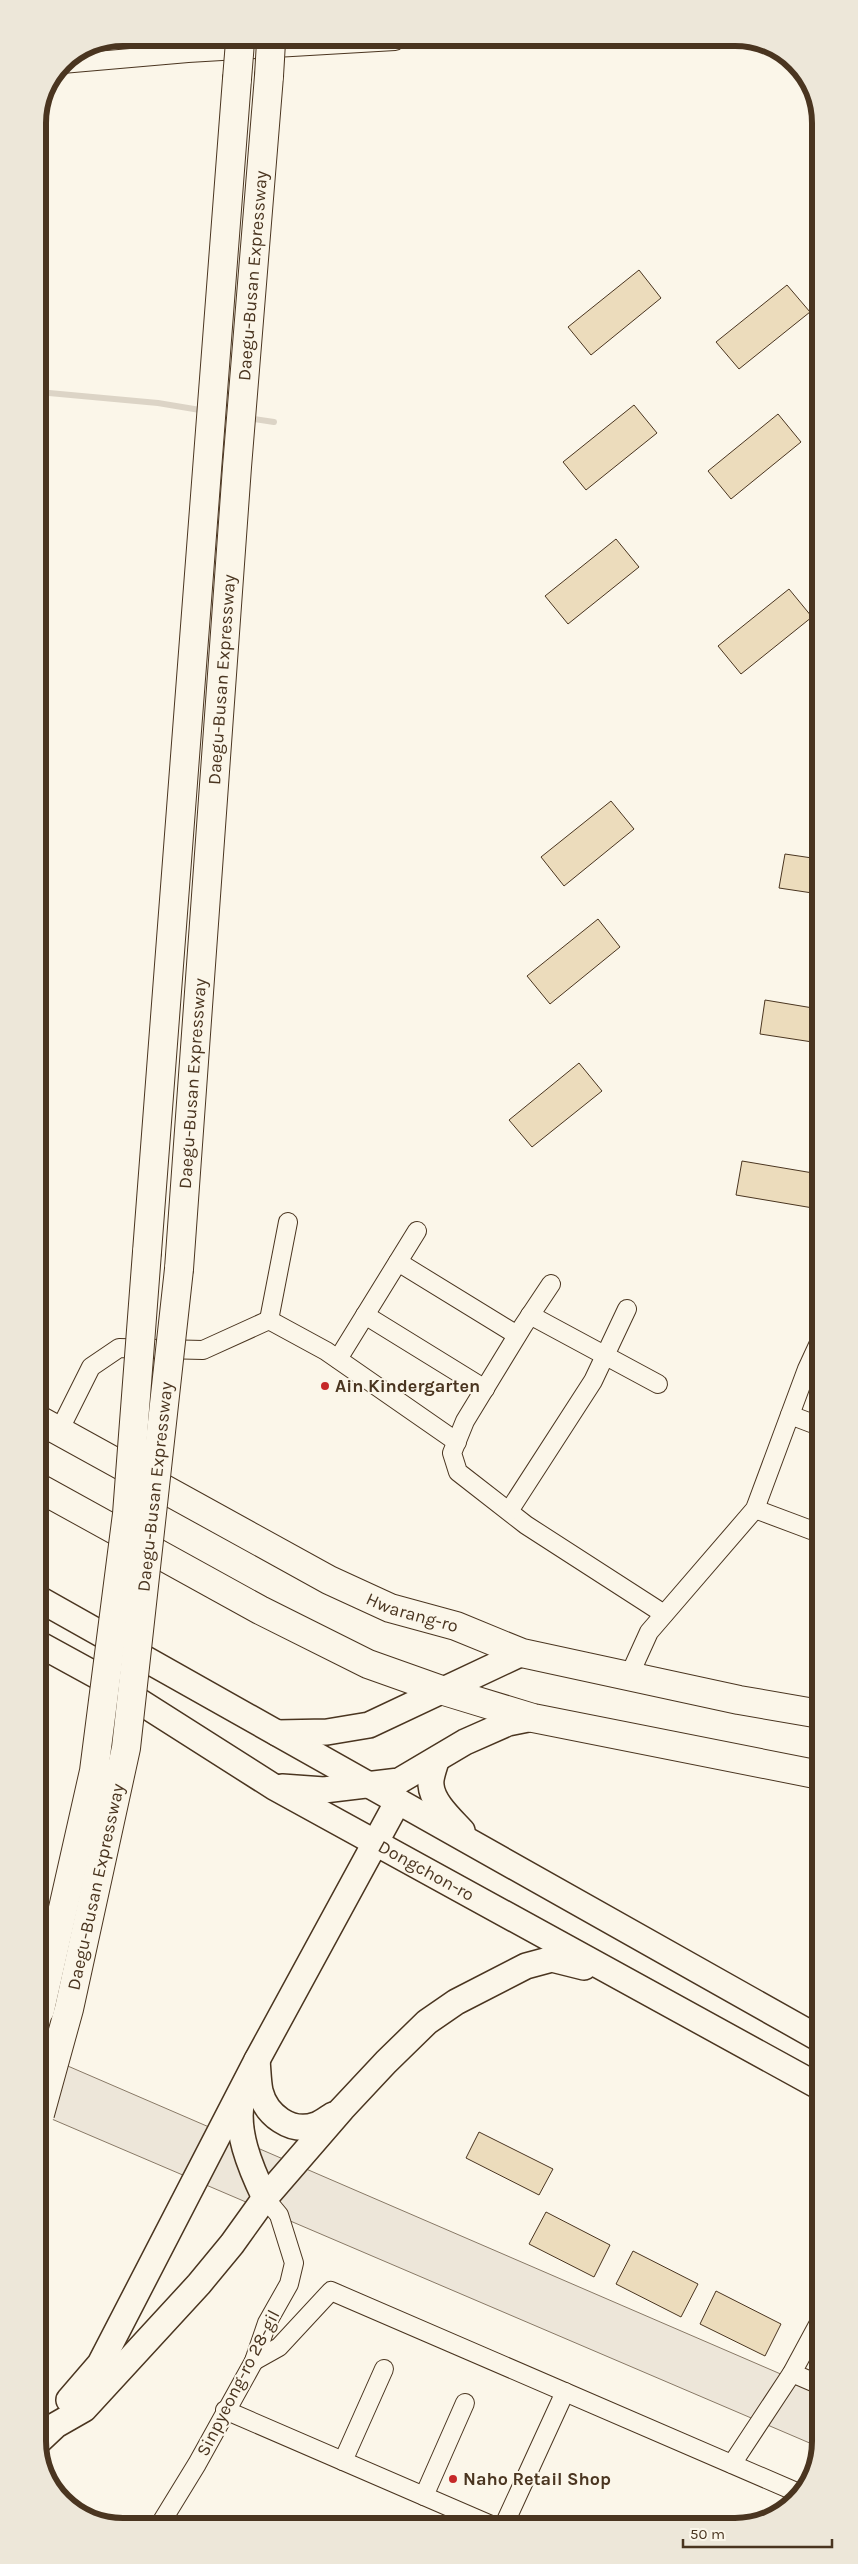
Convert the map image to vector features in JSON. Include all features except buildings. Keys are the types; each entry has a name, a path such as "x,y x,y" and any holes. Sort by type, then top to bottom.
{"main road":[{"name":"Daegu-Busan Expressway","path":"46,1983 94,1771 127,1514 240,46"},
{"name":"Daegu-Busan Expressway","path":"46,2092 69,2009 126,1748 179,1269 237,467 246,374 271,46"},
{"name":"Hwarang-ro","path":"49,1426 329,1580 390,1608 456,1626 522,1653 739,1700 812,1713"},
{"path":"46,1492 260,1610 368,1664 444,1691 533,1718 812,1773"},
{"path":"46,1603 812,2034"},
{"name":"Dongchon-ro","path":"46,1648 112,1684 274,1787 812,2083"},
{"path":"275,1733 327,1732 369,1725 522,1653"},
{"path":"274,1787 324,1790 372,1786 399,1781 436,1761 465,1742 508,1723 533,1718"},
{"path":"436,1761 430,1784 434,1796 448,1816 476,1845"},
{"path":"48,2432 70,2399 100,2364 257,2060 398,1801"},
{"path":"48,2432 84,2409 199,2284 232,2244 265,2198 342,2110 386,2062 427,2022 489,1984 526,1966 552,1959 617,1976"},
{"path":"257,2060 260,2090 265,2105 276,2118 290,2125 303,2128 317,2125 342,2110"},
{"path":"246,2083 240,2105 242,2130 252,2172 265,2198"}],"street":[{"path":"76,63 188,53 309,46"},
{"path":"269,1320 288,1222"},
{"path":"338,1359 417,1231"},
{"path":"398,1262 517,1335"},
{"path":"551,1284 517,1335 465,1421 452,1453 458,1472 509,1512 664,1614"},
{"path":"509,1512 593,1381 627,1309"},
{"path":"365,1315 485,1389"},
{"path":"530,1315 658,1384"},
{"path":"269,1320 338,1359 457,1442"},
{"path":"49,1426 91,1367 119,1348 203,1350 269,1320"},
{"path":"629,1676 649,1632 755,1508 812,1360"},
{"path":"790,1415 812,1423"},
{"path":"755,1508 812,1530"},
{"name":"Sinpyeong-ro 28-gil","path":"164,2518 197,2464 225,2410 254,2361 267,2323 289,2284 294,2263 279,2215 265,2198"},
{"path":"254,2361 279,2347 331,2291 794,2490"},
{"path":"732,2464 792,2373 812,2336"},
{"path":"343,2461 384,2369"},
{"path":"792,2373 812,2382"},
{"path":"507,2518 565,2392"},
{"path":"424,2496 465,2403"},
{"path":"225,2410 475,2518"}],"shaded area":[{"path":"46,2057 812,2388 812,2444 46,2117"}],"waterway":[{"path":"46,393 158,403 206,411"},
{"path":"248,418 274,422"}],"place":[{"name":"Ain Kindergarten","path":"325,1386"},
{"name":"Naho Retail Shop","path":"453,2479"}]}
